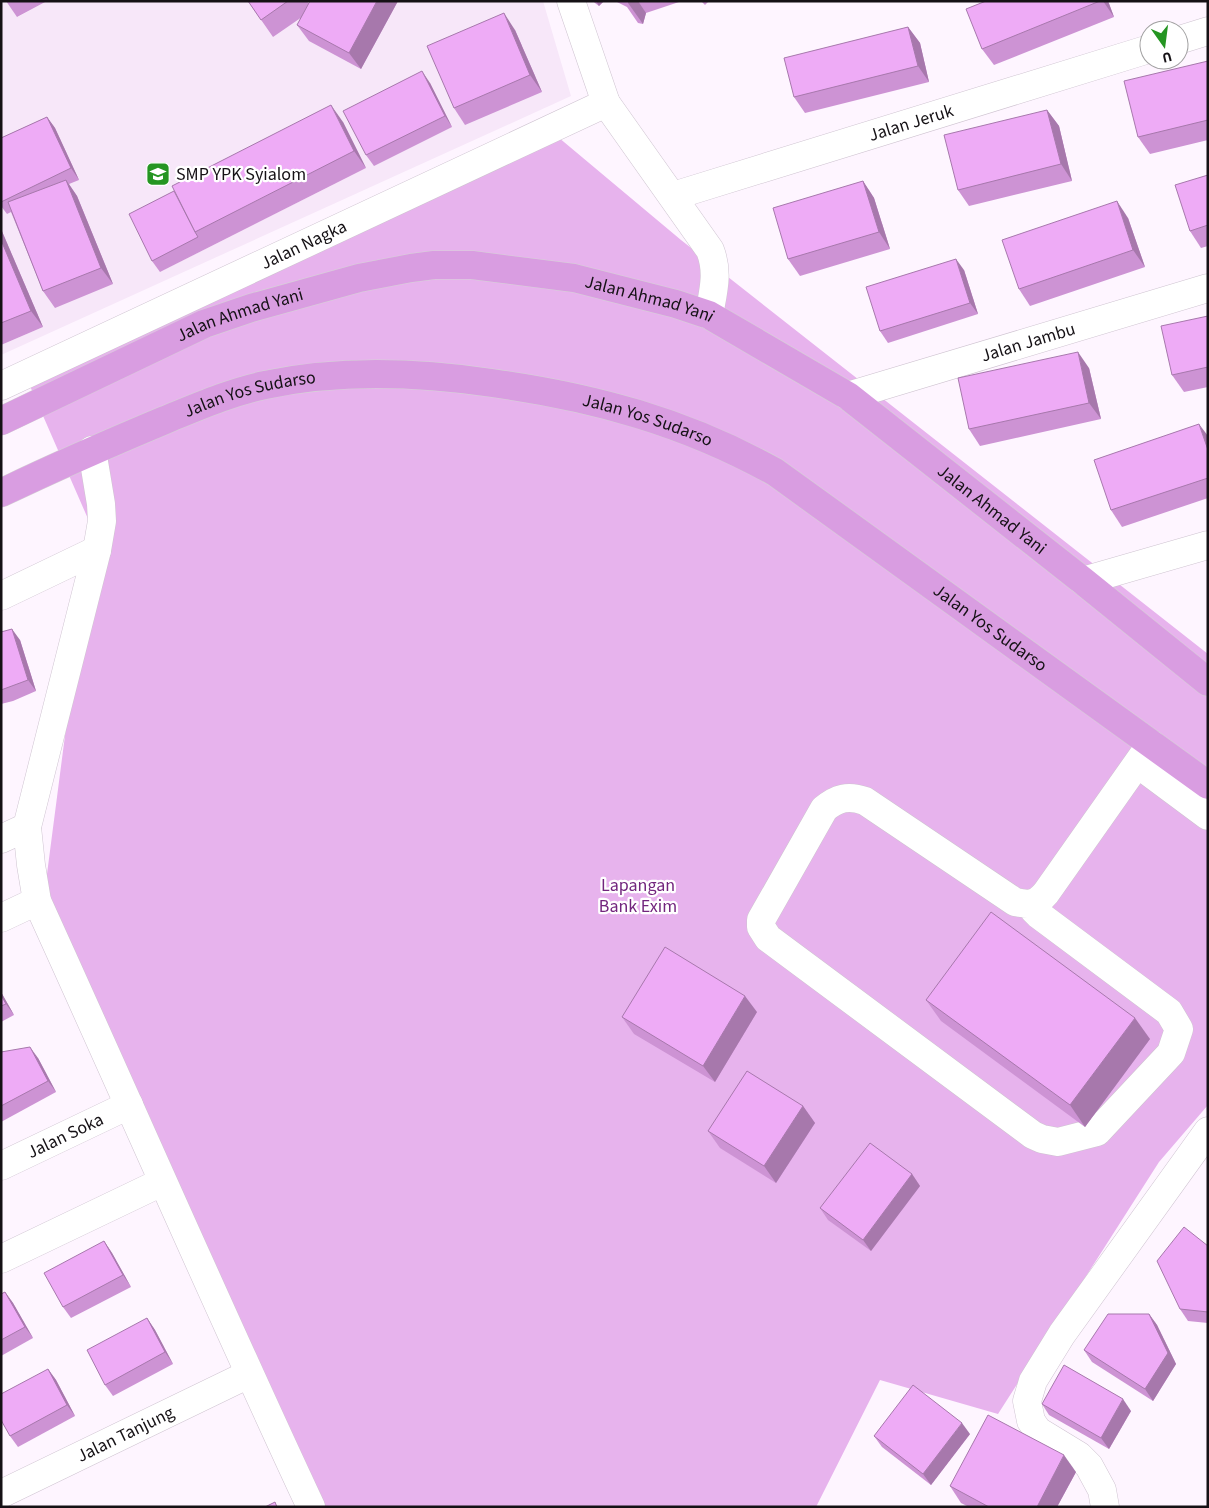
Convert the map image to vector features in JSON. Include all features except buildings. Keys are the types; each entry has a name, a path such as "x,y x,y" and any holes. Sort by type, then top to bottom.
{"highway":[{"name":"Jalan Ahmad Yani","path":"1,421 204,324 251,308 359,278 434,265 472,265 574,278 676,304 709,315 848,396 1208,682"},
{"name":"Jalan Yos Sudarso","path":"1,493 92,450 214,401 264,385 323,375 442,376 576,397 641,414 696,433 741,453 775,472 1145,754 1208,785"}],"street":[{"path":"571,1 606,103 710,250 716,264 716,280 709,315"},
{"path":"1189,37 1208,31"},
{"name":"Jalan Jeruk","path":"673,196 1139,52"},
{"name":"Jalan Nagka","path":"1,386 606,103"},
{"name":"Jalan Jambu","path":"848,396 1208,288"},
{"path":"92,450 102,521 97,550 27,827 37,901 130,1105 162,1182 311,1507"},
{"path":"1083,581 1208,545"},
{"path":"1,596 97,550"},
{"path":"1034,903 1034,910 1039,915 1169,1012 1179,1029 1171,1054 1097,1132 1058,1142 1033,1136 768,938 761,927 761,920 824,809 838,799 854,797 865,801 1015,902 1024,904 1040,900 1046,893 1145,754 1208,816"},
{"path":"1,839 27,827"},
{"path":"1,918 37,901"},
{"name":"Jalan Soka","path":"1,1166 130,1105"},
{"path":"1105,1507 1102,1490 1089,1466 1079,1456 1038,1431 1031,1421 1026,1401 1033,1381 1062,1334 1208,1131"},
{"path":"1,1259 162,1182"},
{"name":"Jalan Tanjung","path":"1,1494 249,1374"}],"shaded area":[{"name":"SMP YPK Syialom","path":"1,1 9,1 18,17 47,1 248,1 273,37 307,1 331,1 361,69 398,1 543,1 571,96 1,355 1,345 43,327 1,229","holes":["343,122 366,168 160,272"]}],"green space":[{"name":"Lapangan Bank Exim","path":"558,137 681,240 1208,654 1208,1105 1159,1162 998,1414 880,1380 816,1507 317,1507 44,897 92,528 23,370"}],"place":[{"name":"SMP YPK Syialom","path":"158,174"}]}
